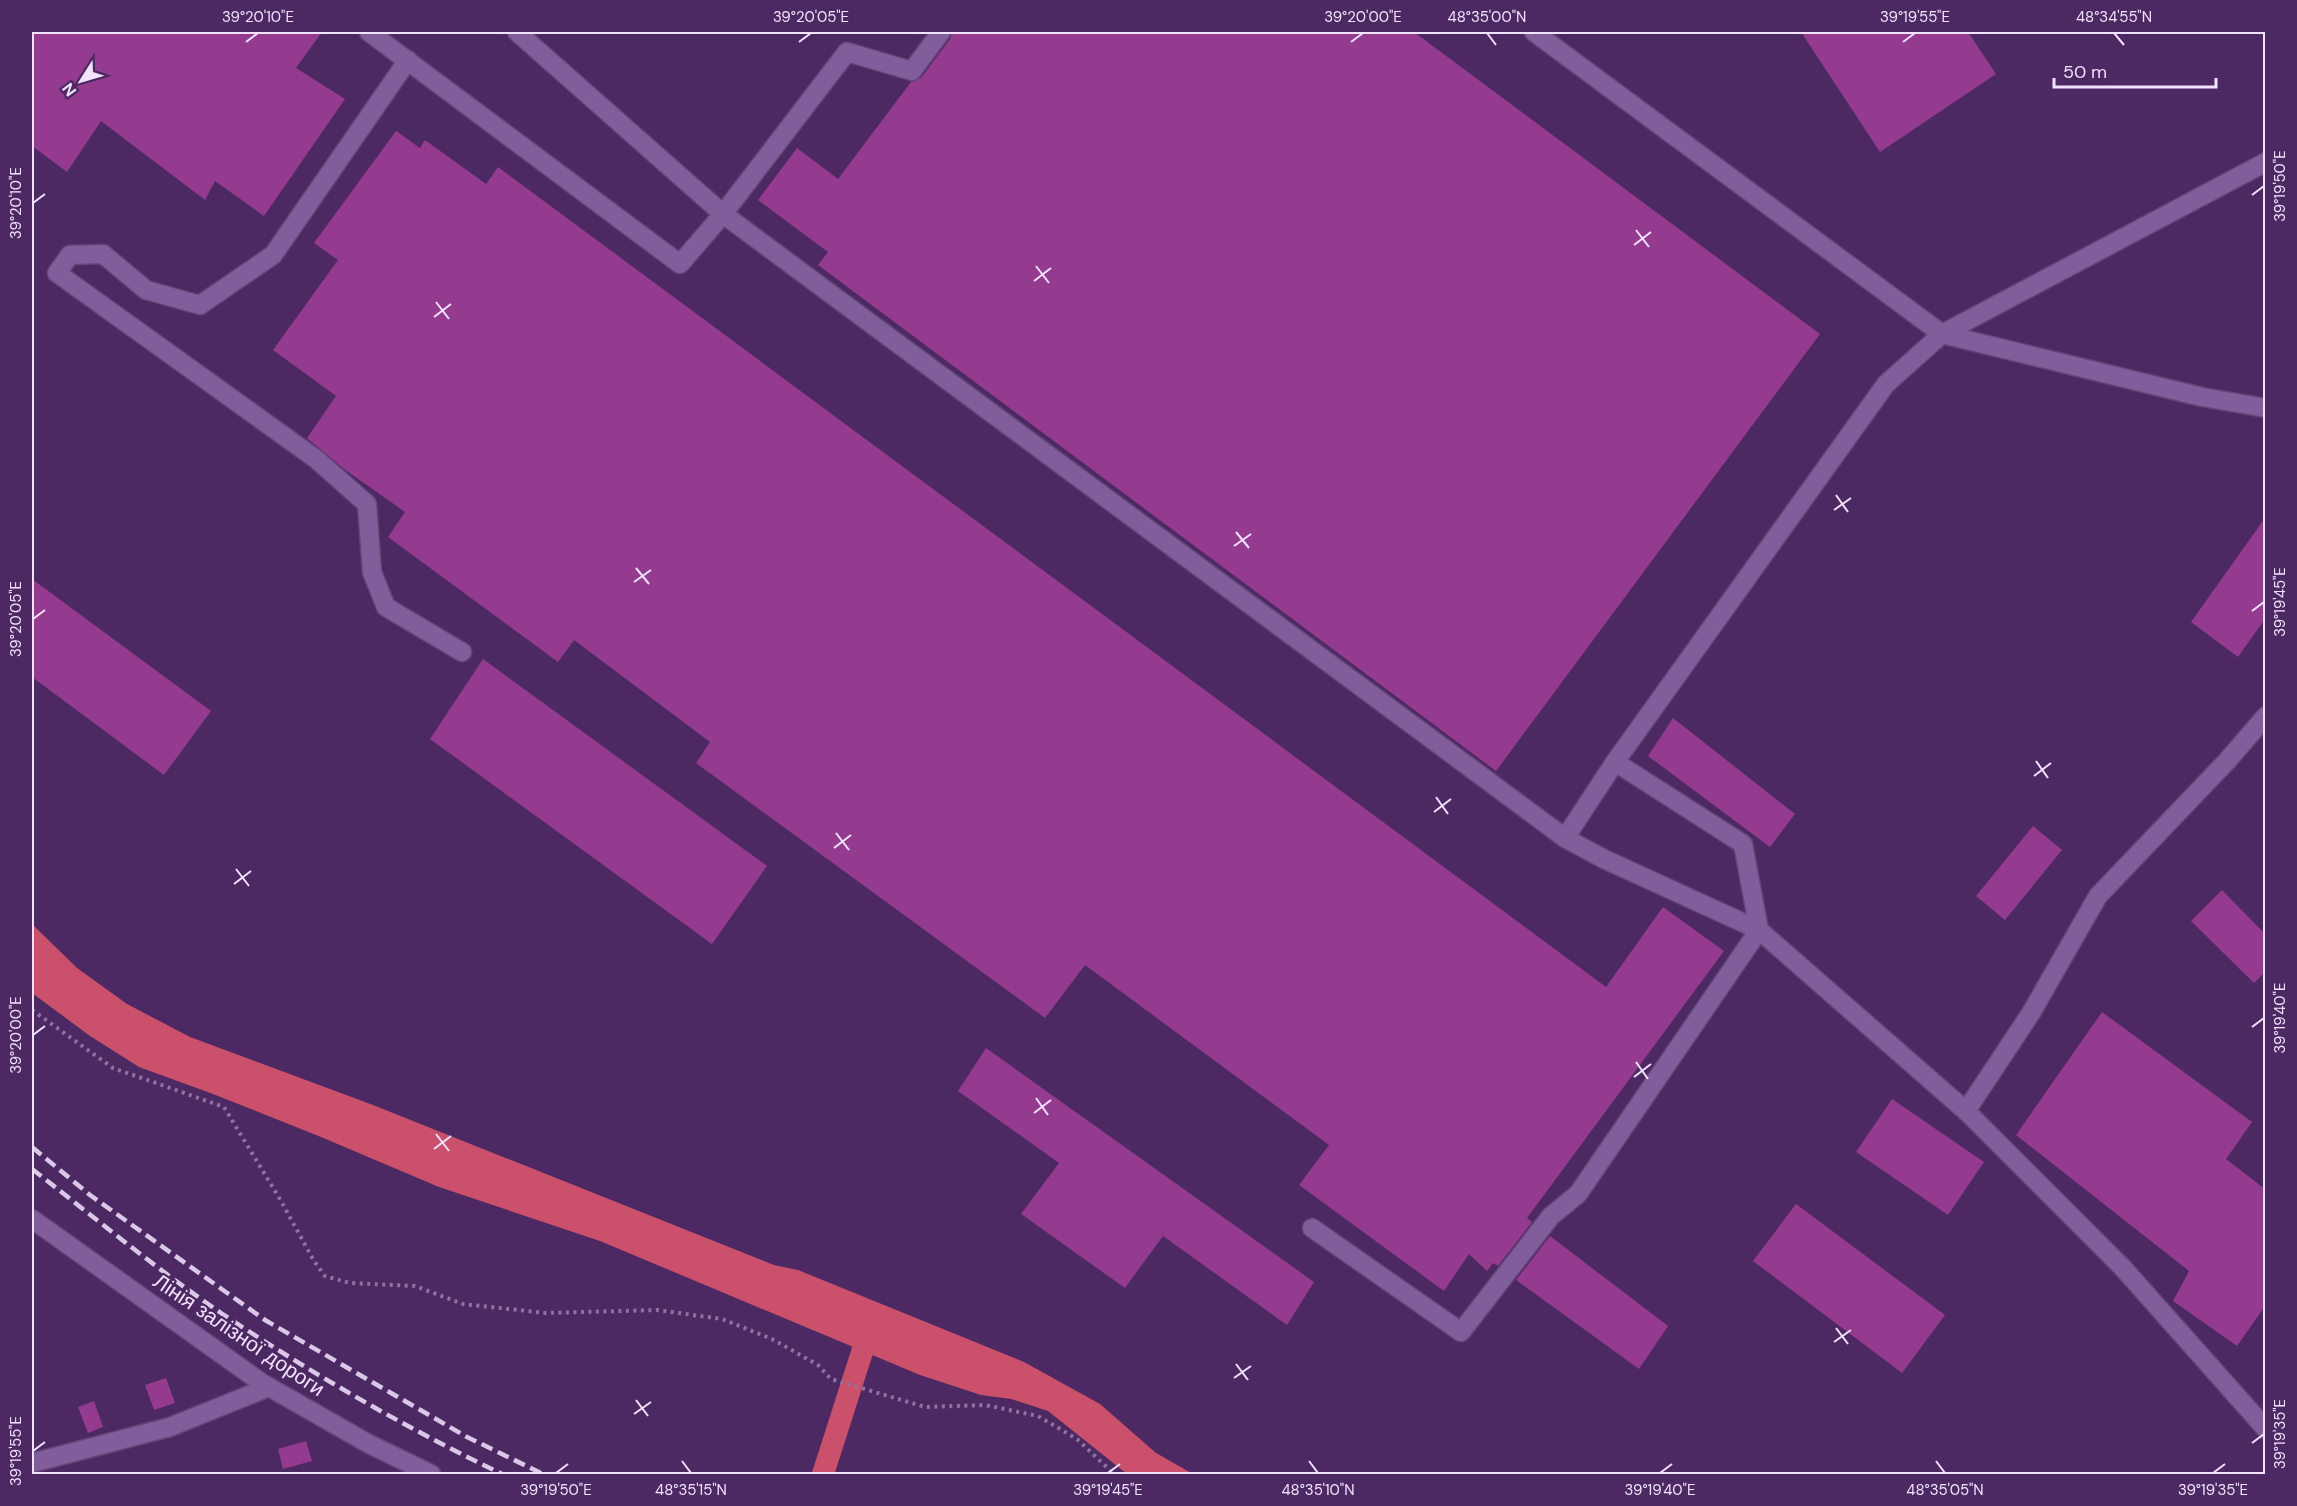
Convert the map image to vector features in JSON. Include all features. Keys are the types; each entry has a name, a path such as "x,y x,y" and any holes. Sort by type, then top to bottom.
{"street":[{"path":"369,32 680,264 723,214 847,52 912,71 941,32"},
{"path":"517,32 723,214 1565,838 1604,859 1759,930 1966,1111 2123,1268 2265,1429"},
{"path":"1534,32 1942,334 2202,397 2265,408"},
{"path":"408,60 273,255 239,280 200,304 146,290 103,254 70,255 57,273 316,459 367,504 372,572 386,607 462,652"},
{"path":"1565,838 1615,762 1886,384 1942,334 2265,162"},
{"path":"1966,1111 2031,1013 2098,896 2227,761 2265,716"},
{"path":"1312,1228 1461,1332 1551,1216 1578,1194 1759,930 1743,844 1615,762"},
{"name":"Лінія залізної дороги","path":"32,1219 269,1387 369,1444 431,1474"},
{"path":"32,1463 170,1427 269,1387"}],"path":[{"path":"32,1010 113,1068 224,1107 325,1276 350,1283 415,1286 464,1304 534,1312 657,1310 722,1319 772,1339 818,1365 831,1379 926,1407 985,1405 1038,1416 1077,1439 1114,1474"}],"shaded area":[{"path":"32,924 77,968 127,1004 190,1037 373,1105 774,1265 798,1270 1024,1362 1100,1404 1156,1453 1193,1474 1127,1474 1048,1411 1011,1399 981,1395 920,1375 600,1241 439,1187 321,1137 139,1067 90,1036 32,993"}],"building":[{"path":"32,32 322,32 296,68 345,99 264,216 215,181 205,200 101,121 67,172 32,146"},
{"path":"952,32 1414,32 1820,334 1496,771 818,265 828,252 758,200 797,148 838,179 911,82 921,78 950,39"},
{"path":"1801,32 1968,32 1996,74 1880,152"},
{"path":"396,131 420,148 425,140 486,184 498,167 1606,987 1663,907 1724,951 1527,1218 1532,1222 1498,1266 1493,1263 1487,1271 1469,1254 1444,1291 1299,1185 1329,1145 1085,965 1045,1018 696,763 710,742 574,640 558,662 388,537 405,512 344,469 307,438 336,396 273,350 338,260 314,243"},
{"path":"2265,518 2265,619 2238,657 2191,622"},
{"path":"32,579 211,711 164,775 32,677"},
{"path":"483,659 767,866 712,944 430,739"},
{"path":"1673,718 1795,814 1770,847 1648,756"},
{"path":"2033,826 2062,850 2005,920 1976,896"},
{"path":"2222,890 2265,934 2265,972 2254,983 2191,921"},
{"path":"2102,1012 2252,1122 2226,1159 2265,1189 2265,1306 2237,1346 2173,1301 2189,1271 2016,1135"},
{"path":"986,1048 1314,1282 1287,1325 1163,1236 1125,1288 1021,1214 1059,1163 958,1091"},
{"path":"1892,1099 1984,1162 1948,1215 1856,1152"},
{"path":"1796,1204 1945,1315 1902,1373 1753,1261"},
{"path":"1550,1236 1668,1326 1639,1369 1516,1280"},
{"path":"166,1378 175,1403 154,1410 145,1385"},
{"path":"94,1401 103,1427 88,1433 78,1407"},
{"path":"306,1441 312,1461 283,1469 278,1449"}],"waterway":[{"path":"823,1474 872,1321"}],"railway":[{"path":"32,1147 90,1195 265,1320 467,1437 543,1474"},
{"path":"32,1169 172,1278 221,1313 324,1378 394,1418 502,1474"}]}
